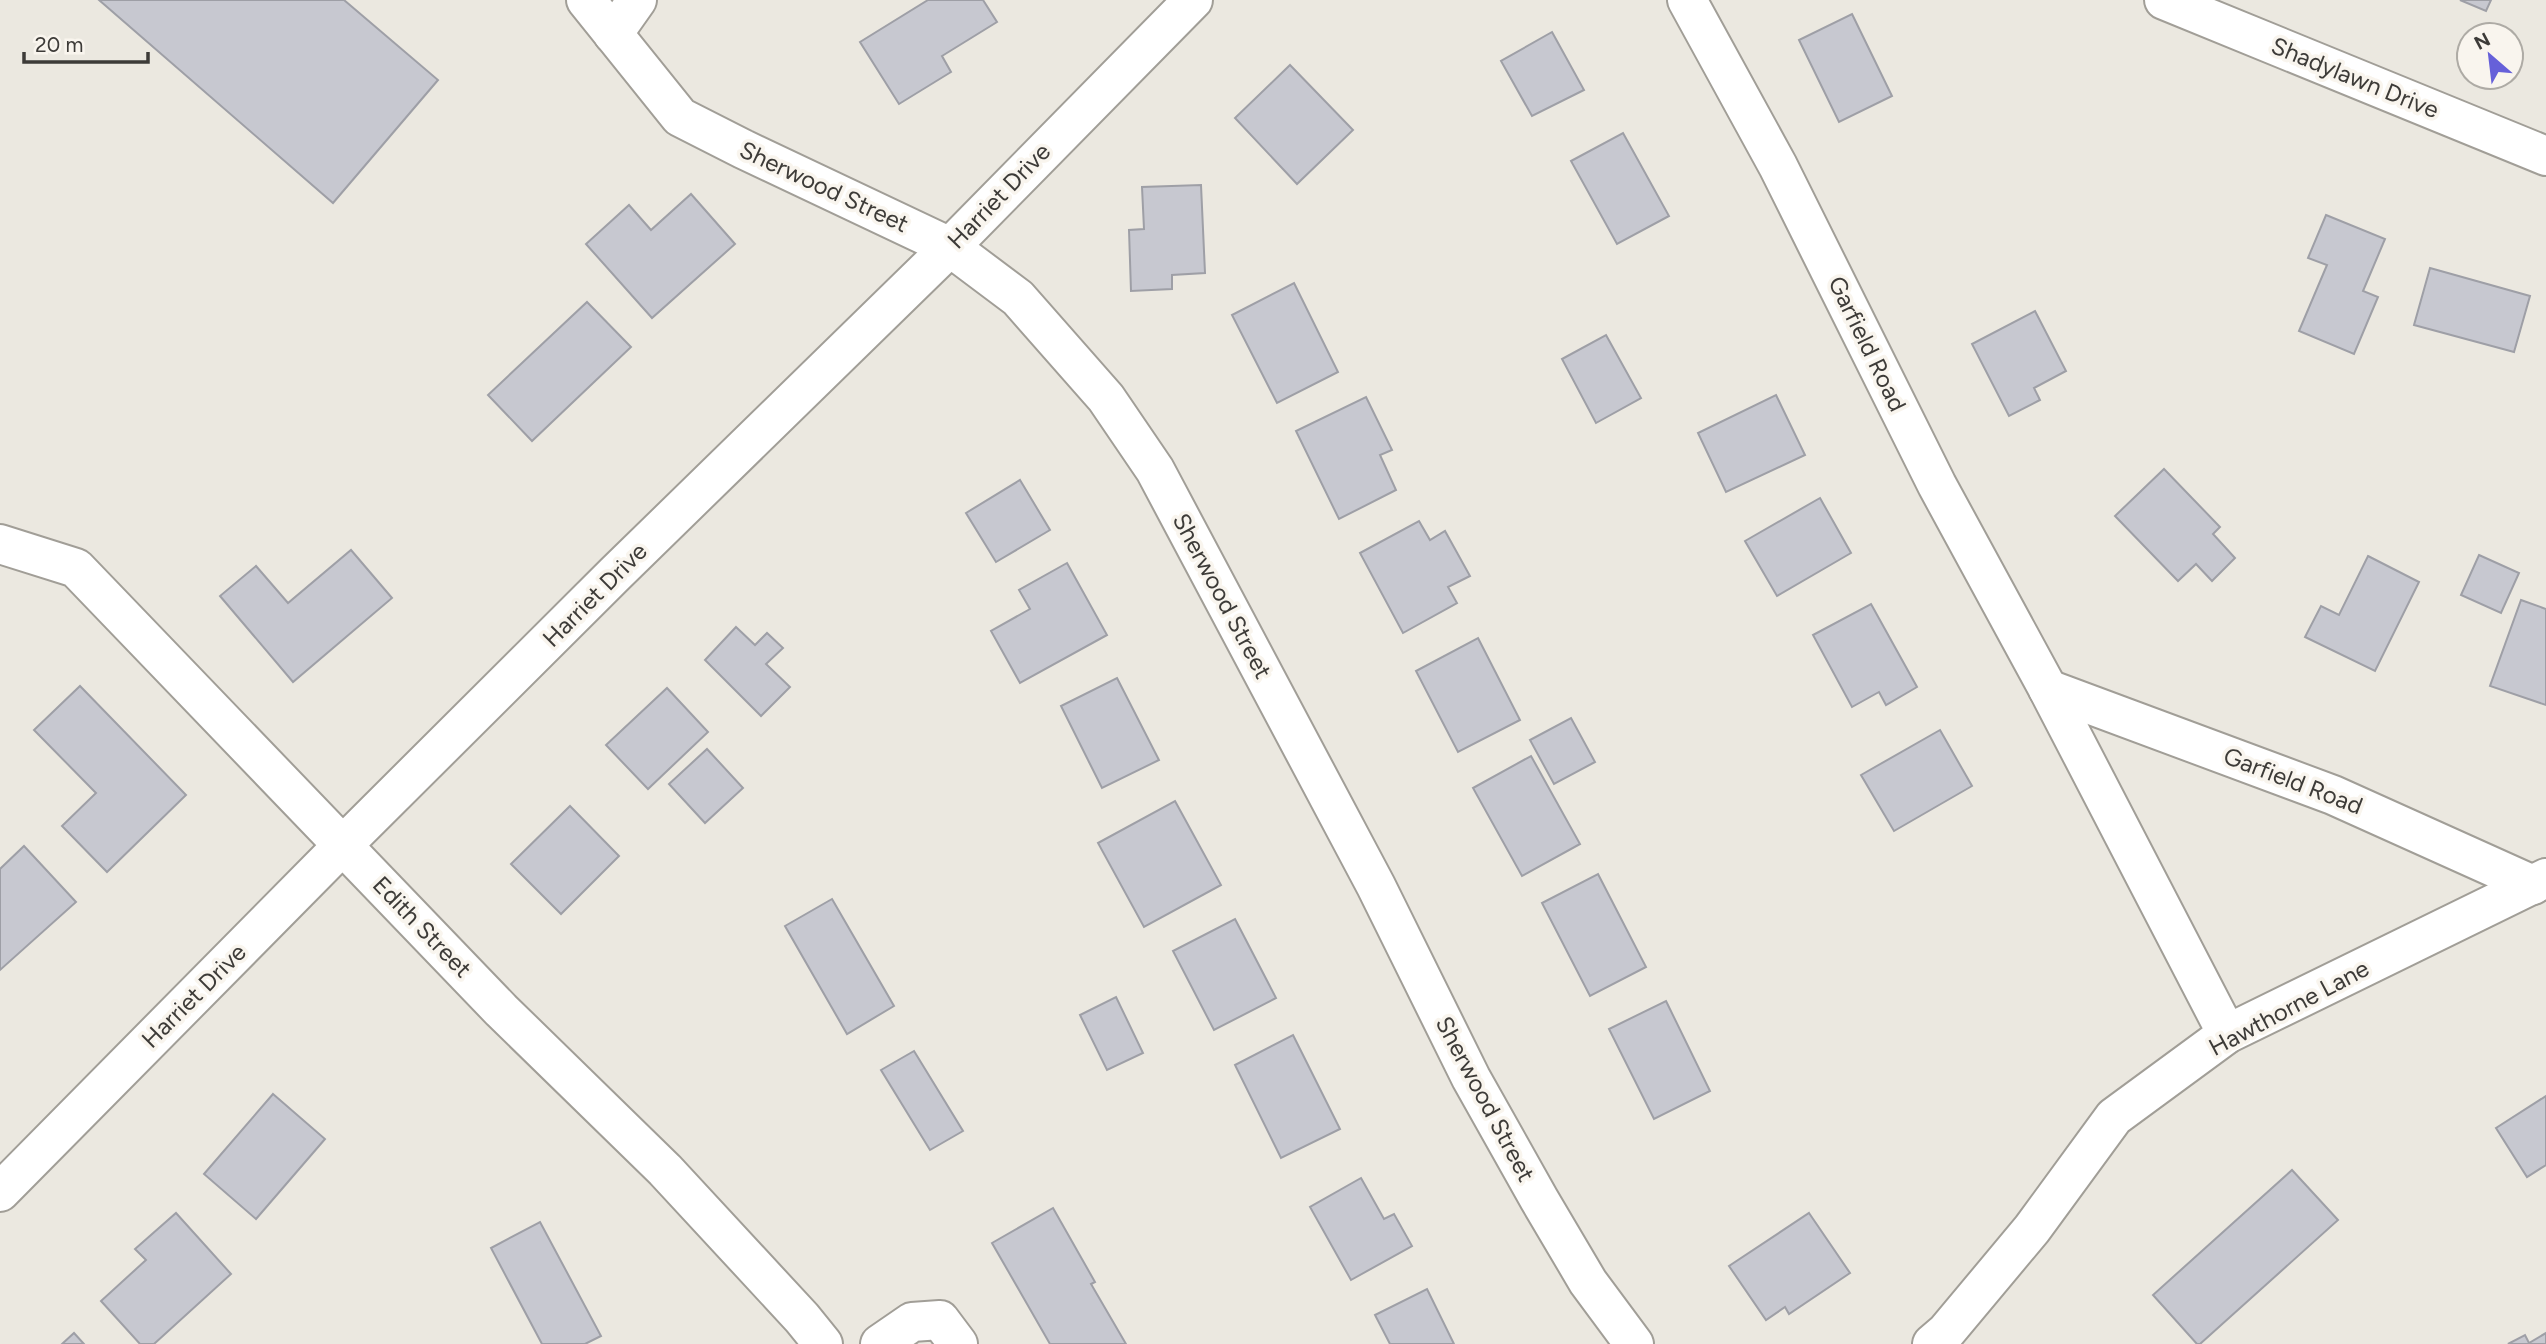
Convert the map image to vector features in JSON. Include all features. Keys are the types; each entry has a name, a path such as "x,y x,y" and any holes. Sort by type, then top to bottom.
{"street":[{"name":"Sherwood Street","path":"586,0 680,117 950,247 1018,299 1106,397 1155,470 1376,886 1471,1077 1539,1199 1588,1282 1634,1344"},
{"path":"613,34 637,0"},
{"name":"Harriet Drive","path":"0,1192 343,845 615,574 950,247 1193,0"},
{"name":"Garfield Road","path":"1686,0 1778,166 1937,485 2048,689 2227,1034"},
{"name":"Shadylawn Drive","path":"2164,0 2546,156"},
{"name":"Edith Street","path":"0,544 76,568 501,1010 665,1170 823,1344"},
{"name":"Garfield Road","path":"2048,689 2333,795 2540,882"},
{"name":"Hawthorne Lane","path":"1932,1344 1946,1332 2032,1229 2114,1117 2227,1034 2540,882"},
{"path":"880,1344 912,1322 940,1320 958,1344"}],"building":[{"path":"99,0 344,0 438,80 333,203"},
{"path":"928,0 983,0 997,22 942,56 951,72 899,104 860,42"},
{"path":"2460,0 2491,0 2486,11"},
{"path":"1852,14 1892,96 1839,122 1799,40"},
{"path":"1552,32 1584,90 1532,116 1501,61"},
{"path":"1290,65 1353,130 1297,184 1235,118"},
{"path":"1623,133 1669,216 1617,244 1571,161"},
{"path":"1201,185 1205,273 1172,275 1172,289 1131,291 1129,230 1144,229 1142,187"},
{"path":"691,194 735,244 652,318 586,244 629,205 651,230"},
{"path":"2326,215 2385,239 2363,291 2378,297 2354,354 2299,331 2327,265 2308,258"},
{"path":"2430,268 2530,296 2514,352 2414,325"},
{"path":"1294,283 1338,372 1277,403 1232,315"},
{"path":"587,302 631,347 532,441 488,395"},
{"path":"2035,311 2066,371 2034,388 2040,400 2009,416 1972,344"},
{"path":"1606,335 1641,398 1596,423 1562,359"},
{"path":"1776,395 1805,455 1726,492 1698,433"},
{"path":"1366,397 1392,450 1380,455 1396,490 1339,519 1296,431"},
{"path":"2164,469 2220,527 2213,534 2235,558 2212,581 2196,564 2178,581 2115,516"},
{"path":"1020,480 1050,530 996,562 966,513"},
{"path":"1820,498 1851,553 1777,596 1745,541"},
{"path":"1419,521 1430,540 1445,531 1470,576 1448,587 1457,603 1403,633 1360,553"},
{"path":"351,550 392,598 293,682 220,596 256,566 288,603"},
{"path":"2479,555 2519,573 2501,613 2461,595"},
{"path":"2368,556 2419,582 2375,671 2305,637 2321,606 2339,615"},
{"path":"1067,563 1107,635 1020,683 991,631 1030,609 1019,590"},
{"path":"2521,600 2546,609 2546,705 2490,686"},
{"path":"1871,604 1917,687 1886,705 1879,692 1852,707 1813,635"},
{"path":"736,627 755,645 767,633 783,648 766,664 790,687 761,716 705,660"},
{"path":"1478,638 1520,720 1458,752 1416,671"},
{"path":"1117,678 1159,760 1102,788 1061,706"},
{"path":"80,686 186,795 107,872 62,826 96,793 34,730"},
{"path":"667,688 708,732 648,789 606,745"},
{"path":"1571,718 1595,762 1554,784 1530,740"},
{"path":"1940,730 1972,786 1894,831 1861,775"},
{"path":"707,749 743,788 705,823 669,784"},
{"path":"1531,756 1580,844 1522,876 1473,788"},
{"path":"1175,801 1221,885 1144,927 1098,843"},
{"path":"570,806 619,856 561,914 511,864"},
{"path":"24,846 76,902 0,970 0,869"},
{"path":"1598,874 1646,967 1590,996 1542,903"},
{"path":"832,899 894,1006 847,1034 785,926"},
{"path":"1235,919 1276,998 1214,1030 1173,951"},
{"path":"1116,997 1143,1053 1107,1070 1080,1015"},
{"path":"1666,1001 1710,1091 1654,1119 1609,1029"},
{"path":"1293,1035 1340,1129 1281,1158 1235,1065"},
{"path":"914,1051 963,1131 930,1150 881,1070"},
{"path":"273,1094 325,1139 256,1219 204,1174"},
{"path":"2546,1096 2546,1165 2527,1177 2496,1128"},
{"path":"2292,1170 2338,1220 2197,1344 2153,1295"},
{"path":"1361,1178 1384,1219 1394,1214 1412,1246 1351,1280 1310,1207"},
{"path":"1053,1208 1095,1282 1091,1284 1126,1344 1050,1344 992,1243"},
{"path":"176,1213 231,1274 154,1344 140,1344 101,1301 146,1260 135,1249"},
{"path":"1809,1213 1850,1273 1789,1314 1785,1307 1766,1320 1729,1266"},
{"path":"540,1222 601,1336 585,1344 542,1344 491,1248"},
{"path":"1427,1289 1454,1344 1390,1344 1375,1315"},
{"path":"74,1333 84,1344 62,1344"},
{"path":"2546,1333 2546,1344 2508,1344 2525,1335 2529,1343"}]}
